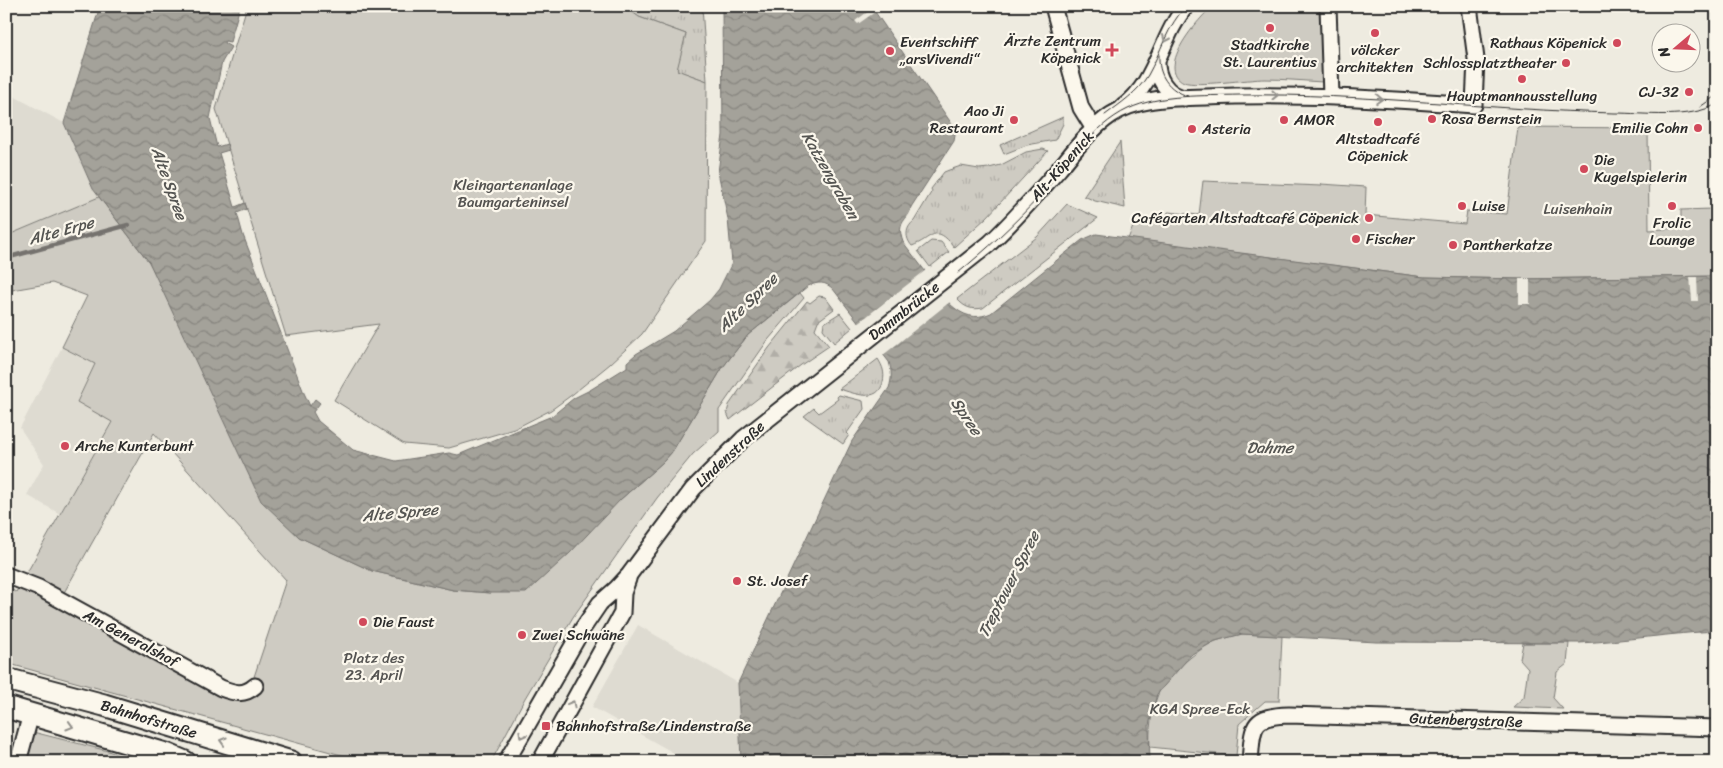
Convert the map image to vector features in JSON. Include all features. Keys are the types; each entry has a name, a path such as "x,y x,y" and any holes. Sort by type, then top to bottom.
{"main road":[{"name":"Bahnhofstraße","path":"6,679 104,705 291,762"},
{"name":"Bahnhofstraße","path":"6,707 184,762"}],"street":[{"path":"1053,6 1081,108 1094,129"},
{"path":"1111,115 1131,100 1142,88 1173,24 1186,6"},
{"path":"1328,6 1330,96"},
{"name":"Alt-Köpenick","path":"956,270 1007,227 1094,129 1111,115 1144,102 1186,98 1271,95 1330,96 1474,105 1476,59 1469,6"},
{"path":"1157,60 1158,74 1164,85 1177,96 1186,98"},
{"name":"Dammbrücke","path":"852,352 956,270"},
{"name":"Lindenstraße","path":"506,762 583,628 600,603 629,575 693,489 743,439 852,352"},
{"name":"Am Generalshof","path":"6,575 39,588 222,688 236,694 250,691 255,686"},
{"name":"Lindenstraße","path":"540,762 622,613 623,593 629,575"},
{"path":"18,762 32,714"},
{"name":"Gutenbergstraße","path":"1250,762 1252,736 1256,726 1261,719 1271,715 1717,728"}],"shaded area":[{"path":"6,92 64,123 93,189 99,197 6,236"},
{"name":"Arche Kunterbunt","path":"62,347 95,364 77,401 112,421 60,514 27,495 44,464 20,428"},
{"path":"638,625 738,683 741,762 690,762 592,707"}],"green space":[{"name":"Kleingartenanlage Baumgarteninsel","path":"247,6 624,6 639,17 686,34 677,70 707,81 706,241 642,334 610,364 551,410 514,429 449,448 404,444 334,400 379,324 286,336 216,109"},
{"path":"624,6 702,6 707,81 676,70 686,34 639,17"},
{"path":"1213,6 1321,6 1323,82 1265,79 1211,83 1184,82 1176,75 1174,66 1177,55 1190,31"},
{"path":"1063,117 1063,124 1055,140 1027,145 1004,154 1000,145"},
{"name":"Luisenhain","path":"1518,127 1648,128 1649,230 1681,228 1681,210 1712,209 1711,192 1717,192 1717,276 1519,279 1424,277 1128,239 1137,217 1166,220 1168,212 1199,215 1203,181 1366,187 1365,215 1465,224 1467,211 1507,214"},
{"path":"1120,142 1125,208 1095,201 1084,196"},
{"path":"1043,149 1048,151 987,217 954,247 948,239 938,234 933,234 912,246 907,236 909,227 932,191 931,189 944,172 961,166 979,169 989,168 1001,165 1026,152"},
{"name":"Platz des 23. April","path":"99,197 149,262 299,537 372,571 453,590 490,593 621,499 663,462 672,452 723,367 748,335 800,293 804,298 768,340 719,410 719,431 693,454 657,498 573,617 525,698 491,762 367,762 6,663 6,587 16,592 112,422 77,402 95,364 62,347 87,296 52,283 6,291 6,236","holes":["154,433 286,580 247,698 221,696 57,605"]},
{"path":"1067,204 1098,218 983,308 969,308 957,299 1037,237"},
{"path":"931,241 941,242 949,252 930,267 918,251"},
{"path":"819,296 825,297 834,309 818,321 815,329 829,346 801,365 730,420 727,413 729,405 769,348 807,301 810,303"},
{"path":"840,313 852,328 834,343 823,329 824,323"},
{"path":"878,359 884,376 880,389 876,393 865,395 839,389"},
{"path":"839,395 863,401 864,409 847,433 849,435 843,444 804,416 814,408 819,413 838,399"},
{"name":"KGA Spree-Eck","path":"1242,634 1282,636 1279,701 1265,701 1239,724 1236,756 1150,747 1150,727 1153,709 1157,697 1166,682 1200,650 1219,640"},
{"path":"1523,643 1569,643 1567,664 1557,672 1553,698 1563,709 1513,707 1524,697 1528,668 1520,659"},
{"path":"33,732 108,751 137,762 25,762"}],"water":[{"path":"100,6 240,6 230,42 225,41 224,43 231,47 222,62 210,118 217,147 227,144 229,150 219,153 235,207 245,203 247,209 237,213 243,235 304,393 310,406 315,399 320,403 313,412 318,421 353,450 396,461 449,453 458,455 552,416 574,398 627,367 627,362 636,354 674,331 710,300 719,289 732,263 728,219 718,172 723,135 722,6 871,6 956,130 954,141 901,225 901,235 903,242 950,304 969,316 991,313 1082,240 1096,234 1424,277 1519,279 1717,276 1717,631 1579,643 1376,642 1242,634 1215,641 1192,654 1157,694 1149,725 1150,762 741,762 738,683 852,441 889,388 891,381 889,362 833,289 821,283 808,286 748,335 723,367 672,452 621,499 570,553 526,593 453,590 372,571 299,537 261,501 149,262 93,189 64,123"}],"pier":[{"path":"873,8 875,12 858,24 855,21"},
{"path":"926,270 951,301 882,356 857,324"},
{"path":"1690,277 1697,277 1698,301 1692,301"},
{"path":"1519,279 1530,279 1530,304 1519,304"}],"waterway":[{"name":"Alte Erpe","path":"6,258 128,225"}],"tram line":[{"path":"1105,115 1129,97 1144,81 1174,22 1186,6"},
{"path":"1159,55 1160,69 1166,81 1175,90 1188,96"},
{"path":"958,273 1020,217 1091,136 1115,116 1128,109 1154,101 1197,96 1286,95 1380,99 1520,109 1667,115 1693,112 1717,104"},
{"path":"1700,107 1717,95"}],"place":[{"name":"Stadtkirche St. Laurentius","path":"1270,28"},
{"name":"völcker architekten","path":"1375,33"},
{"name":"Rathaus Köpenick","path":"1617,43"},
{"name":"Ärzte Zentrum Köpenick","path":"1112,50"},
{"name":"Eventschiff „arsVivendi“","path":"890,51"},
{"name":"Schlossplatztheater","path":"1566,63"},
{"name":"Hauptmannausstellung","path":"1522,79"},
{"name":"CJ-32","path":"1689,92"},
{"name":"Rosa Bernstein","path":"1432,119"},
{"name":"Aao Ji Restaurant","path":"1014,120"},
{"name":"AMOR","path":"1284,120"},
{"name":"Altstadtcafé Cöpenick","path":"1378,122"},
{"name":"Emilie Cohn","path":"1698,128"},
{"name":"Asteria","path":"1192,129"},
{"name":"Die Kugelspielerin","path":"1584,169"},
{"name":"Luise","path":"1462,206"},
{"name":"Frolic Lounge","path":"1672,206"},
{"name":"Cafégarten Altstadtcafé Cöpenick","path":"1369,218"},
{"name":"Fischer","path":"1356,239"},
{"name":"Pantherkatze","path":"1453,245"},
{"name":"Arche Kunterbunt","path":"65,446"},
{"name":"St. Josef","path":"737,581"},
{"name":"Die Faust","path":"363,622"},
{"name":"Zwei Schwäne","path":"522,635"},
{"name":"Bahnhofstraße/Lindenstraße","path":"546,726"}],"water label":[{"name":"Katzengraben","path":"831,175"},
{"name":"Alte Spree","path":"170,183"},
{"name":"Alte Spree","path":"747,302"},
{"name":"Spree","path":"967,416"},
{"name":"Dahme","path":"1270,447"},
{"name":"Alte Spree","path":"400,512"},
{"name":"Treptower Spree","path":"1008,584"}]}
